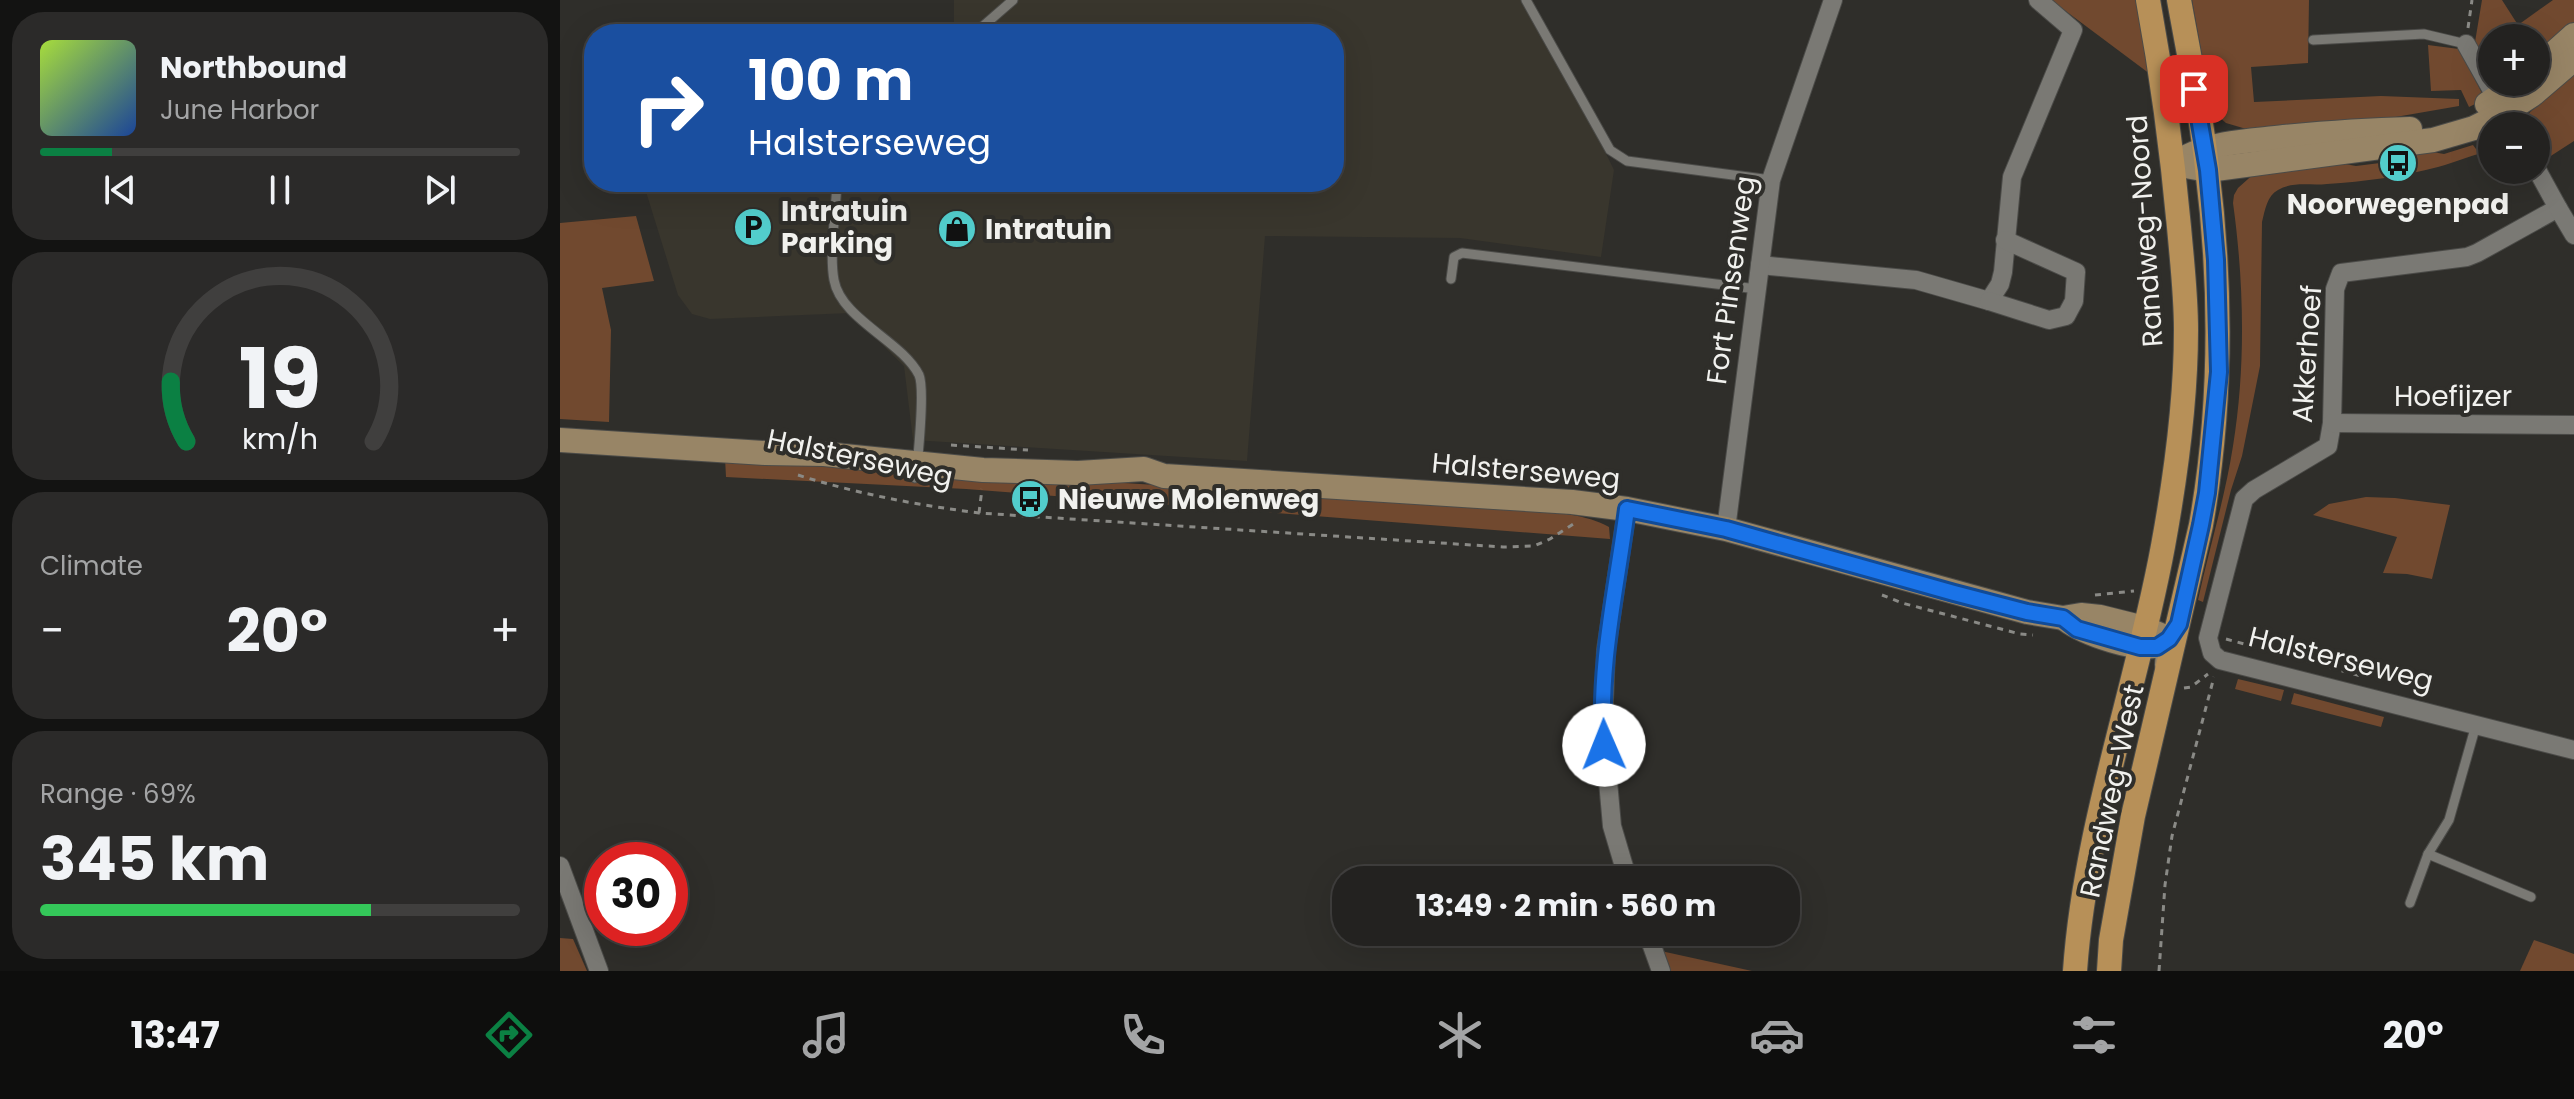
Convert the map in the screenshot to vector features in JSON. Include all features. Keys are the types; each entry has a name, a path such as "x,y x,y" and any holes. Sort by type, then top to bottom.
{"main road":[{"name":"Randweg-Noord","path":"2148,0 2174,164 2186,302 2179,441 2163,545 2157,635"},
{"path":"2157,635 2207,493 2219,372 2218,305 2206,159 2179,0"},
{"path":"2550,56 2574,35"},
{"path":"2506,112 2532,95 2574,59"},
{"path":"2174,164 2433,140 2478,126"},
{"name":"Halsterseweg","path":"560,440 765,453 820,467 916,472 1036,488 1143,481 1164,476 1572,502 1627,509 1726,529 2027,612 2063,618 2086,615 2157,635"},
{"name":"Randweg-West","path":"2109,971 2111,940 2133,816 2166,679 2157,635"},
{"name":"Randweg-West","path":"2075,971 2091,858 2157,635"}],"street":[{"name":"Fort Pinsenweg","path":"1726,529 1771,180 1833,0"},
{"path":"1989,301 2000,284 2003,272 2012,177 2073,30 2038,0"},
{"path":"2466,44 2503,112"},
{"path":"2545,184 2574,235"},
{"name":"Akkerhoef","path":"2218,664 2208,638 2244,499 2328,446 2332,423 2335,289 2341,273 2467,257 2558,208"},
{"path":"1760,265 1916,280 2049,320 2066,316 2074,301 2076,272 2005,240"},
{"name":"Hoefijzer","path":"2332,423 2574,425"},
{"path":"1624,866 1612,826 1603,725 1606,650 1627,509"},
{"name":"Halsterseweg","path":"2218,664 2574,750"},
{"path":"560,866 599,971"},
{"path":"1652,946 1661,971"}],"lane":[{"path":"985,24 1013,0"},
{"path":"1526,0 1610,150 1627,161 1771,180"},
{"path":"2313,40 2424,34 2466,44"},
{"path":"837,192 834,282 846,303 920,377 920,443 916,472"},
{"path":"1451,279 1454,257 1462,253 1757,289"},
{"path":"2410,903 2428,854 2449,820 2476,725"},
{"path":"2428,854 2531,897"}],"path":[{"path":"2466,44 2472,0"},
{"name":"Halsterseweg","path":"793,474 867,495 979,513 1503,547 1534,546 1582,520"},
{"path":"1878,593 1902,603 2033,635"},
{"path":"2159,971 2172,836 2218,664"},
{"name":"Halsterseweg","path":"2166,679 2183,688 2191,687 2218,664"}],"shaded area":[{"path":"954,0 1531,0 1614,170 1601,257 1460,238 1265,236 1247,461 913,440 904,366 850,313 710,319 692,314 678,295 646,192 1344,192 1344,24 954,24"},
{"path":"2051,0 2137,0 2150,74"},
{"path":"2192,0 2309,0 2308,63 2251,67 2254,102 2381,96 2459,99 2459,106 2384,119 2253,131 2226,123 2212,111"},
{"path":"2482,0 2502,0 2517,24 2478,24"},
{"path":"2553,0 2574,0 2574,28 2550,50 2550,24 2519,24"},
{"path":"2428,45 2459,49 2478,86 2478,96 2485,99 2469,107 2461,90 2431,91"},
{"path":"2574,72 2574,141 2550,156 2550,112 2530,112"},
{"path":"2473,145 2478,154 2425,170 2355,182 2290,186 2271,196 2262,222 2260,366 2242,456 2203,602 2198,600 2226,485 2240,386 2242,324 2233,203 2238,188 2257,171 2333,162 2356,166 2404,160 2421,150 2444,154"},
{"path":"636,216 654,281 602,288 611,330 609,422 560,419 560,223"},
{"path":"725,458 1172,486 1170,505 966,489 726,477"},
{"path":"1190,487 1554,512 1597,521 1609,527 1610,539 1187,506"},
{"path":"2366,497 2450,505 2432,579 2383,573 2397,537 2313,515 2329,504"},
{"path":"2238,679 2284,690 2281,701 2235,689"},
{"path":"2294,693 2384,717 2381,727 2291,704"},
{"path":"560,938 573,939 587,971 560,971"},
{"path":"2534,940 2574,954 2574,971 2520,971"},
{"path":"1661,951 1752,971 1669,971"}],"place":[{"name":"Noorwegenpad","path":"2398,163"},
{"name":"Intratuin Parking","path":"753,227"},
{"name":"Intratuin","path":"957,229"},
{"name":"Nieuwe Molenweg","path":"1030,499"}],"route":[{"path":"1604,745 1606,650 1627,509 1726,529 1954,593 2063,618 2077,629 2140,647 2157,647 2169,639 2179,624 2207,493 2219,372 2216,260 2208,170 2194,89"}]}
